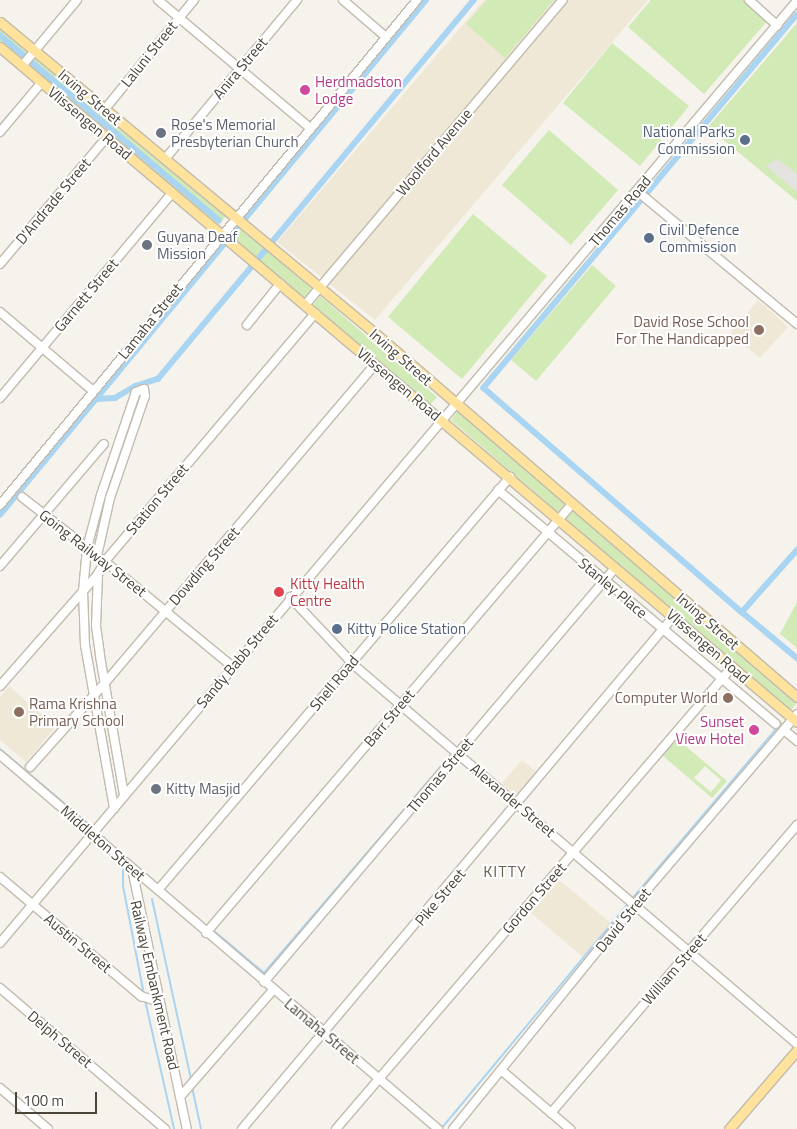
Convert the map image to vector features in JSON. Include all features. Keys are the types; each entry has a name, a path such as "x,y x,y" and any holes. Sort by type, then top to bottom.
{"main road":[{"name":"Irving Street","path":"0,22 33,53 105,109 265,243 797,697"},
{"name":"Vlissengen Road","path":"0,47 24,64 106,138 443,420 795,719"},
{"path":"729,1129 797,1050"}],"street":[{"path":"24,64 77,0"},
{"path":"158,0 310,128"},
{"name":"Laluni Street","path":"105,109 194,0"},
{"name":"Anira Street","path":"165,159 297,0"},
{"path":"343,0 386,37"},
{"name":"Lamaha Street","path":"0,504 221,234 239,222 310,128 417,0"},
{"name":"Woolford Avenue","path":"305,305 563,0"},
{"path":"749,0 777,24"},
{"name":"Thomas Road","path":"443,420 639,192 797,1"},
{"path":"0,132 42,82"},
{"name":"D'Andrade Street","path":"0,264 106,138"},
{"path":"639,192 797,324"},
{"name":"Garnett Street","path":"0,398 172,193"},
{"path":"247,325 280,284"},
{"path":"0,312 93,391"},
{"name":"Station Street","path":"0,686 98,574 105,561 315,313"},
{"name":"Dowding Street","path":"30,767 104,684 375,364"},
{"path":"97,556 110,498 145,396 144,389 136,392 101,495 87,548 83,591 85,645 92,698 114,808"},
{"name":"Sandy Babb Street","path":"0,943 290,597 443,420"},
{"path":"0,566 104,444"},
{"name":"Shell Road","path":"158,890 510,477"},
{"name":"Stanley Place","path":"498,490 776,724"},
{"path":"101,495 110,498"},
{"name":"Going Railway Street","path":"22,497 105,561 232,666"},
{"name":"Barr Street","path":"206,933 572,504"},
{"name":"Thomas Street","path":"264,982 615,568"},
{"path":"98,574 96,626 104,684 124,795"},
{"name":"Alexander Street","path":"290,597 352,661 400,705 690,950 797,1044"},
{"name":"Pike Street","path":"242,1129 325,1034 674,616"},
{"name":"Gordon Street","path":"336,1129 732,667"},
{"name":"David Street","path":"453,1129 632,901 784,729 795,719"},
{"path":"784,729 797,741"},
{"name":"Middleton Street","path":"0,755 206,933"},
{"name":"William Street","path":"551,1113 797,825"},
{"name":"Railway Embankment Road","path":"132,869 133,886 156,1001 187,1129"},
{"name":"Austin Street","path":"0,877 141,996 156,1001"},
{"path":"133,886 144,878"},
{"name":"Lamaha Street","path":"206,933 438,1129"},
{"name":"Delph Street","path":"0,988 165,1129"},
{"path":"180,1097 191,1088 273,990"},
{"path":"501,1070 570,1129"},
{"path":"0,1088 48,1129"}],"shaded area":[{"path":"484,0 648,0 375,320 277,242"},
{"path":"777,159 797,174 797,192 766,166"},
{"name":"David Rose School For The Handicapped","path":"758,300 788,327 760,358 730,333"},
{"name":"Rama Krishna Primary School","path":"9,686 56,727 26,762 0,740 0,697"},
{"path":"522,760 537,772 517,796 502,783"},
{"path":"559,880 611,923 583,957 531,913"}],"green space":[{"path":"487,0 554,0 505,58 466,24"},
{"path":"651,0 746,0 768,20 704,94 628,27"},
{"path":"797,23 797,201 708,127"},
{"path":"0,28 28,52 21,60 0,42"},
{"path":"612,43 689,106 640,166 563,103"},
{"path":"36,58 226,216 218,226 29,66"},
{"path":"549,130 618,190 571,245 502,185"},
{"path":"473,214 547,276 462,379 388,317"},
{"path":"237,225 312,289 304,299 228,235"},
{"path":"592,265 616,286 536,381 511,360"},
{"path":"320,296 437,397 430,405 313,305"},
{"path":"458,411 565,504 558,512 451,420"},
{"path":"573,510 797,702 790,711 566,519"},
{"path":"797,602 797,648 780,634"},
{"path":"676,738 727,781 712,798 662,755","holes":["705,766 721,780 711,792 694,778"]}],"waterway":[{"path":"0,515 426,0"},
{"path":"95,399 115,398 136,386 158,379 474,0"},
{"path":"797,15 484,388 742,612 797,550"},
{"path":"0,35 219,220"},
{"path":"0,125 10,113"},
{"path":"742,612 797,658"},
{"path":"631,900 781,723"},
{"path":"0,749 90,825"},
{"path":"214,931 264,973 451,755"},
{"path":"104,837 109,844"},
{"path":"113,847 123,857"},
{"path":"123,864 123,886 144,995"},
{"path":"152,899 191,1080"},
{"path":"441,1129 628,904"},
{"path":"145,1000 174,1129"},
{"path":"192,1087 201,1129"}],"place":[{"name":"Herdmadston Lodge","path":"305,90"},
{"name":"Rose's Memorial Presbyterian Church","path":"161,133"},
{"name":"National Parks Commission","path":"745,140"},
{"name":"Civil Defence Commission","path":"649,238"},
{"name":"Guyana Deaf Mission","path":"147,245"},
{"name":"David Rose School For The Handicapped","path":"759,330"},
{"name":"Kitty Health Centre","path":"279,592"},
{"name":"Kitty Police Station","path":"337,629"},
{"name":"Computer World","path":"728,698"},
{"name":"Rama Krishna Primary School","path":"19,712"},
{"name":"Sunset View Hotel","path":"754,730"},
{"name":"Kitty Masjid","path":"156,789"}],"district":[{"name":"KITTY","path":"505,871"}]}
